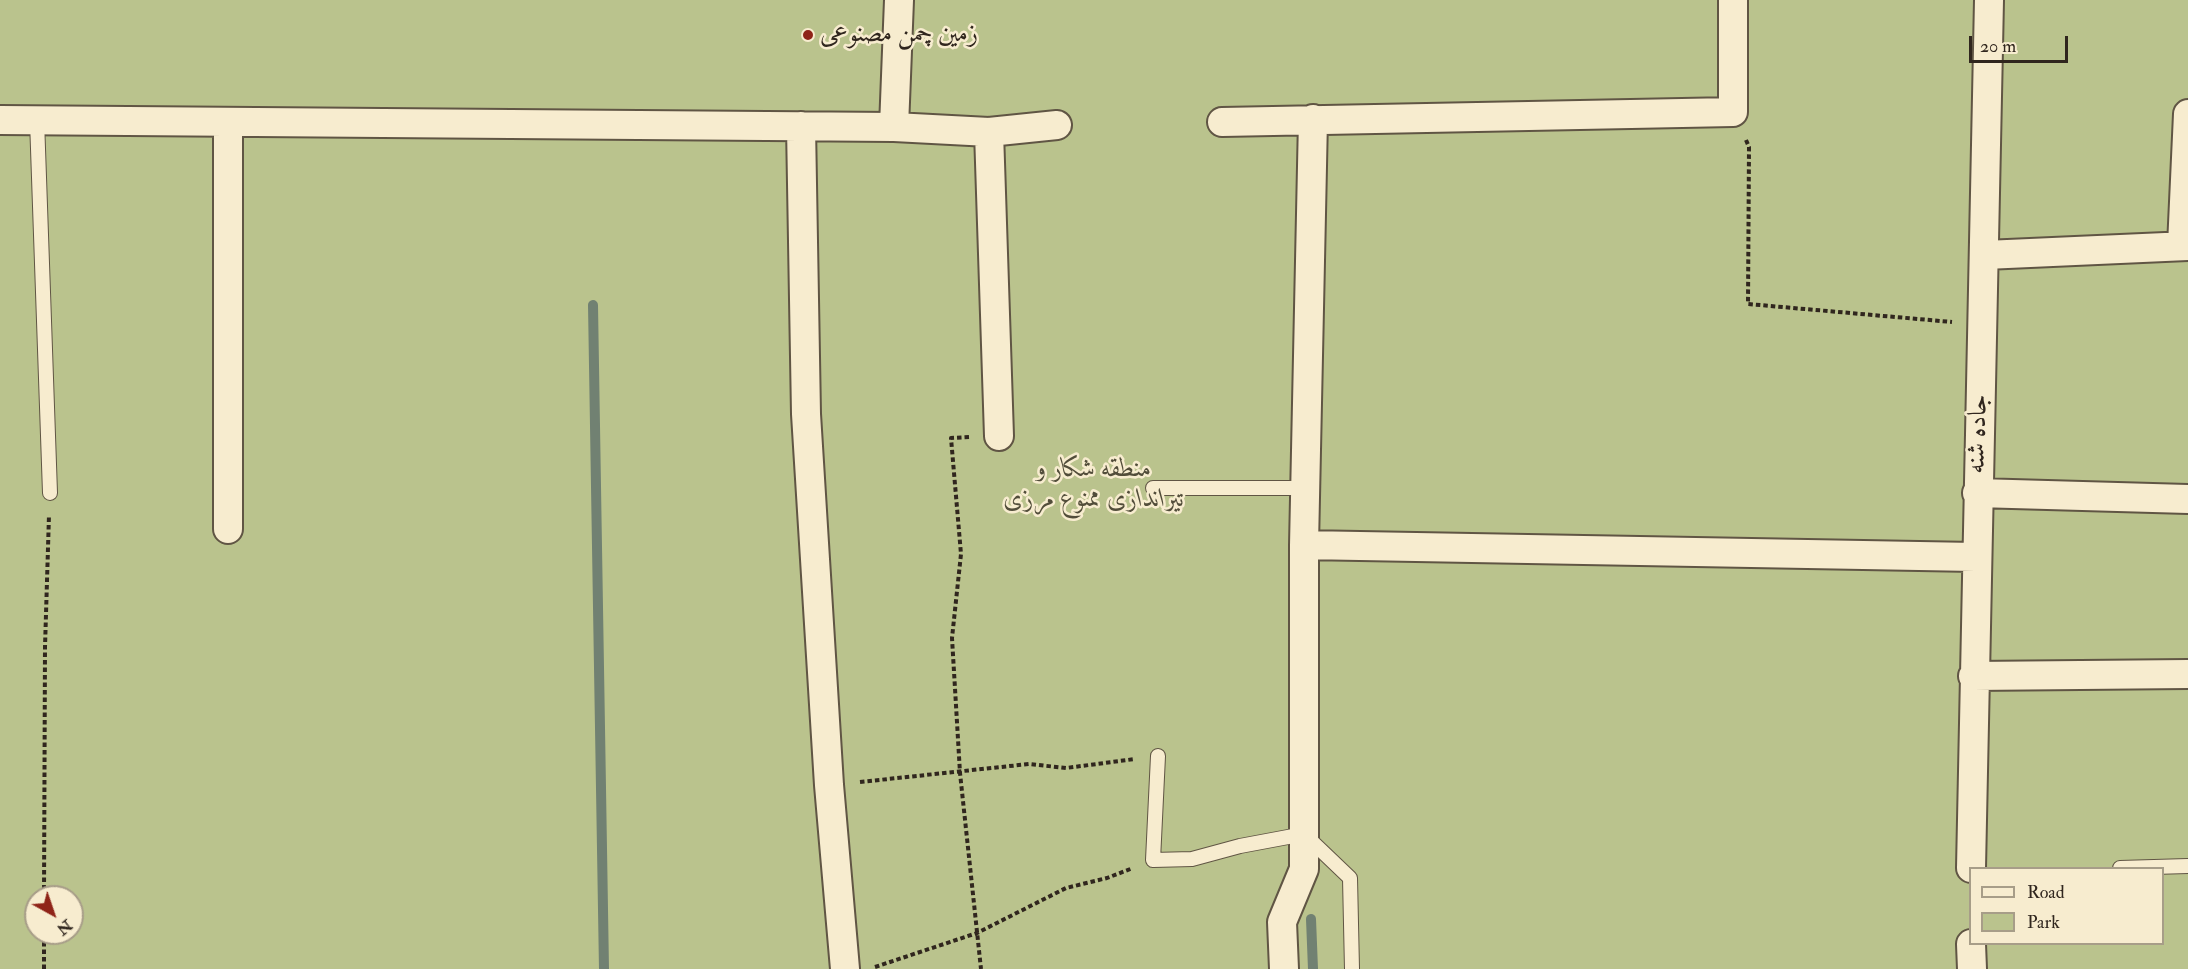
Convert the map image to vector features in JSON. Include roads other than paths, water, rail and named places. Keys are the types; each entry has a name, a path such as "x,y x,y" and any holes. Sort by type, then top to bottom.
{"street":[{"path":"894,127 899,0"},
{"path":"1222,122 1733,112 1733,0"},
{"name":"جاده شنه","path":"1971,867 1975,557 1985,255 1989,0"},
{"path":"1985,255 2185,246 2188,114"},
{"path":"1284,969 1282,922 1304,869 1304,544 1313,119"},
{"path":"0,120 894,127 989,132 1057,125"},
{"path":"228,122 228,529"},
{"path":"801,126 806,414 829,785 845,969"},
{"path":"989,132 999,436"},
{"path":"1977,493 2188,499"},
{"path":"1304,544 1975,557"},
{"path":"1973,676 2188,674"},
{"path":"1971,945 1972,969"}],"lane":[{"path":"37,120 50,493"},
{"path":"1153,488 1305,488"},
{"path":"1158,756 1153,860 1192,859 1304,834 1350,878 1352,969"},
{"path":"2154,867 2188,866"}],"waterway":[{"path":"593,305 604,969"},
{"path":"1311,919 1313,969"}],"place":[{"name":"زمین چمن مصنوعی","path":"808,35"}],"park label":[{"name":"منطقه شکار و تیراندازی ممنوع مرزی","path":"1094,485"}]}
